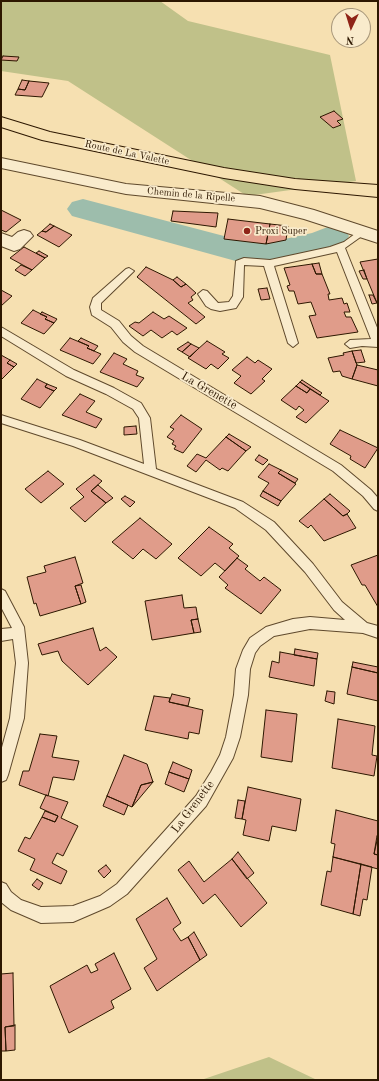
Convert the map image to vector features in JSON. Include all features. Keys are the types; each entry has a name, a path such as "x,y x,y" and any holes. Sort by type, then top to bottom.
{"main road":[{"name":"Route de La Valette","path":"1,122 48,136 255,178 312,186 378,191"},
{"name":"Route de La Valette","path":"255,178 378,179"}],"street":[{"name":"Chemin de la Ripelle","path":"1,163 126,189 260,202 281,206 370,234"},
{"path":"1,239 14,245 24,236"}],"lane":[{"path":"203,294 210,303 215,306 220,307 232,305 238,297 239,263 244,261 268,263 340,247 370,234"},
{"path":"340,247 378,343 362,342 350,344"},
{"path":"268,263 293,343"},
{"name":"La Grenette","path":"129,271 97,301 95,309 99,314 115,324 139,349 337,468 374,502 378,488"},
{"path":"1,331 70,373 110,391 137,406 144,418 151,471"},
{"name":"La Grenette","path":"1,419 76,443 239,505 270,526 309,568 338,606 363,628"},
{"path":"1,595 18,627 22,663 18,718 1,775"},
{"name":"La Grenette","path":"1,889 6,897 16,905 41,915 72,914 105,902 122,889 168,840 200,802 216,777 226,758 241,696 243,669 249,650 255,642 271,631 293,624 363,628 378,632"},
{"path":"1,635 19,633"}],"green space":[{"path":"1,1 160,1 188,21 330,55 356,181 247,196 68,81 1,71"},
{"path":"269,1057 317,1080 201,1080"}],"building":[{"path":"3,56 19,57 17,61 1,60"},
{"path":"22,80 29,81 25,90 18,89"},
{"path":"29,81 49,83 42,97 15,95 18,89 25,90"},
{"path":"334,111 343,119 337,121 341,125 333,128 320,117"},
{"path":"1,210 21,220 6,232 1,230"},
{"path":"173,211 218,213 216,227 171,221"},
{"name":"Proxi Super","path":"228,219 270,224 266,244 224,239"},
{"path":"50,224 54,226 46,232 42,231"},
{"path":"270,224 288,226 286,240 266,244"},
{"path":"54,226 72,235 59,247 37,235 42,231 46,232"},
{"path":"24,247 45,258 32,270 10,258"},
{"path":"39,251 48,256 45,258 36,253"},
{"path":"378,259 378,303 377,303 360,262"},
{"path":"319,263 322,274 316,274 312,264"},
{"path":"312,264 316,274 322,274 330,294 328,294 329,300 342,298 344,304 347,303 350,312 344,312 346,317 351,317 358,332 317,338 309,316 316,315 311,302 298,304 294,291 289,291 287,286 290,285 284,268"},
{"path":"21,265 32,270 25,276 15,270"},
{"path":"146,267 173,280 181,287 186,284 196,293 191,297 193,300 188,303 205,317 196,324 137,277"},
{"path":"364,270 367,279 363,279 359,271"},
{"path":"177,277 186,284 181,287 173,280"},
{"path":"267,288 270,299 261,300 258,289"},
{"path":"1,290 12,296 1,306"},
{"path":"369,295 373,295 377,303 372,304"},
{"path":"33,310 47,317 45,319 54,323 44,334 21,323"},
{"path":"42,312 57,319 54,323 45,319 47,317 40,314"},
{"path":"153,312 164,319 169,316 187,328 177,335 172,331 162,338 151,330 143,336 129,326 135,322 139,323"},
{"path":"70,338 89,346 87,348 101,354 93,364 60,350"},
{"path":"81,338 98,346 94,351 87,348 89,346 78,341"},
{"path":"207,341 225,352 222,354 229,358 218,369 211,364 206,369 188,358"},
{"path":"188,342 191,344 182,352 177,349"},
{"path":"191,344 199,348 190,357 182,352"},
{"path":"361,350 365,362 356,363 352,351"},
{"path":"352,351 357,365 352,379 342,376 340,371 333,372 328,358 344,355 343,353"},
{"path":"114,353 127,359 123,364 138,371 136,375 144,378 137,387 100,372"},
{"path":"1,355 10,360 7,363 14,367 1,380"},
{"path":"247,357 255,363 258,360 272,369 262,379 265,381 251,394 234,383 241,376 232,370"},
{"path":"10,360 17,364 14,367 7,363"},
{"path":"357,365 378,370 378,386 352,379"},
{"path":"37,379 47,384 45,387 54,391 40,408 21,399"},
{"path":"302,380 322,393 320,395 300,382"},
{"path":"300,382 310,389 307,393 296,386"},
{"path":"47,384 57,388 54,391 45,387"},
{"path":"296,386 307,393 310,389 329,401 306,423 296,417 304,410 299,406 296,410 281,400"},
{"path":"80,394 95,401 86,412 102,419 96,428 62,415"},
{"path":"181,415 202,429 183,453 174,449 176,446 172,444 174,441 167,437 174,429 170,427"},
{"path":"136,426 137,434 124,435 124,427"},
{"path":"340,430 378,448 365,468 350,459 351,456 330,444"},
{"path":"229,434 251,447 246,451 226,437"},
{"path":"226,437 246,451 228,471 222,468 220,470 206,460 196,472 187,466 197,454 206,458"},
{"path":"259,455 268,460 263,465 255,460"},
{"path":"269,464 281,470 278,473 296,484 281,501 263,491 269,483 258,477"},
{"path":"281,470 298,479 295,483 278,473"},
{"path":"48,471 64,484 41,503 25,489"},
{"path":"94,475 102,481 91,491 106,503 85,522 70,508 84,497 76,489"},
{"path":"98,485 113,498 106,503 91,491"},
{"path":"263,491 281,501 278,506 260,496"},
{"path":"330,494 350,511 347,514 343,516 324,499"},
{"path":"125,496 135,502 130,507 121,499"},
{"path":"324,499 343,516 347,514 356,528 324,541 311,525 308,528 299,521"},
{"path":"140,518 172,544 156,559 143,549 133,559 112,542"},
{"path":"209,527 233,544 229,548 239,556 225,571 215,563 201,576 178,558"},
{"path":"378,555 378,607 365,585 362,585 351,565"},
{"path":"75,557 83,583 75,586 81,604 40,616 36,603 34,604 27,577 46,572 44,566"},
{"path":"237,558 248,566 245,569 260,581 264,577 281,590 261,614 225,588 228,585 219,577"},
{"path":"81,585 86,602 81,604 75,586"},
{"path":"182,595 184,608 196,607 198,619 191,620 194,633 152,640 145,601"},
{"path":"198,619 201,632 194,633 191,620"},
{"path":"93,628 100,651 106,647 117,657 88,685 62,661 58,651 42,655 38,644"},
{"path":"295,649 318,653 317,659 294,655"},
{"path":"280,652 317,659 314,686 269,677 272,661 279,663"},
{"path":"353,662 378,667 378,673 352,667"},
{"path":"352,667 378,673 378,701 347,694"},
{"path":"327,691 335,692 334,704 325,701"},
{"path":"172,694 190,698 188,706 169,702"},
{"path":"154,696 170,698 169,702 203,710 199,734 189,732 188,739 145,730"},
{"path":"266,710 297,714 292,762 261,757"},
{"path":"338,719 375,726 372,755 377,756 374,776 332,768"},
{"path":"40,734 57,736 52,757 79,761 74,780 53,777 48,796 19,785 23,771 29,771"},
{"path":"124,755 147,764 153,782 141,785 132,807 107,796"},
{"path":"173,762 192,770 189,779 169,772"},
{"path":"169,772 189,779 184,792 165,784"},
{"path":"153,782 132,807 141,785"},
{"path":"248,787 301,799 296,831 272,826 269,841 243,835 246,820 242,819"},
{"path":"46,795 68,802 61,818 78,826 63,856 57,853 52,863 67,871 61,884 30,870 35,859 18,851 25,837 30,839 42,817 55,822 58,816 40,808"},
{"path":"107,796 128,805 124,815 103,806"},
{"path":"238,800 245,801 242,819 235,818"},
{"path":"336,810 378,821 378,836 374,854 378,855 378,869 333,857 335,844 331,843"},
{"path":"45,811 58,816 55,822 42,817"},
{"path":"378,836 378,855 374,854"},
{"path":"238,852 254,873 247,879 232,859"},
{"path":"333,857 361,864 353,914 321,905 327,871 331,872"},
{"path":"232,859 267,903 241,927 215,894 203,904 178,870 189,861 204,882"},
{"path":"361,864 372,867 367,900 363,899 360,916 353,914"},
{"path":"106,865 111,871 104,878 98,871"},
{"path":"37,879 43,883 39,890 32,885"},
{"path":"167,898 181,923 173,929 181,941 188,937 200,960 157,991 144,968 157,959 136,919"},
{"path":"194,932 207,955 200,960 188,937"},
{"path":"114,953 131,989 111,1001 114,1008 69,1033 50,986 87,965 91,973 98,970 95,964"},
{"path":"13,973 14,1026 5,1027 6,1051 1,1051 1,974"},
{"path":"15,1025 15,1050 6,1051 5,1027"}],"waterway":[{"path":"83,209 243,252 257,254 271,253 321,242 333,236"}],"place":[{"name":"Proxi Super","path":"247,231"}]}
